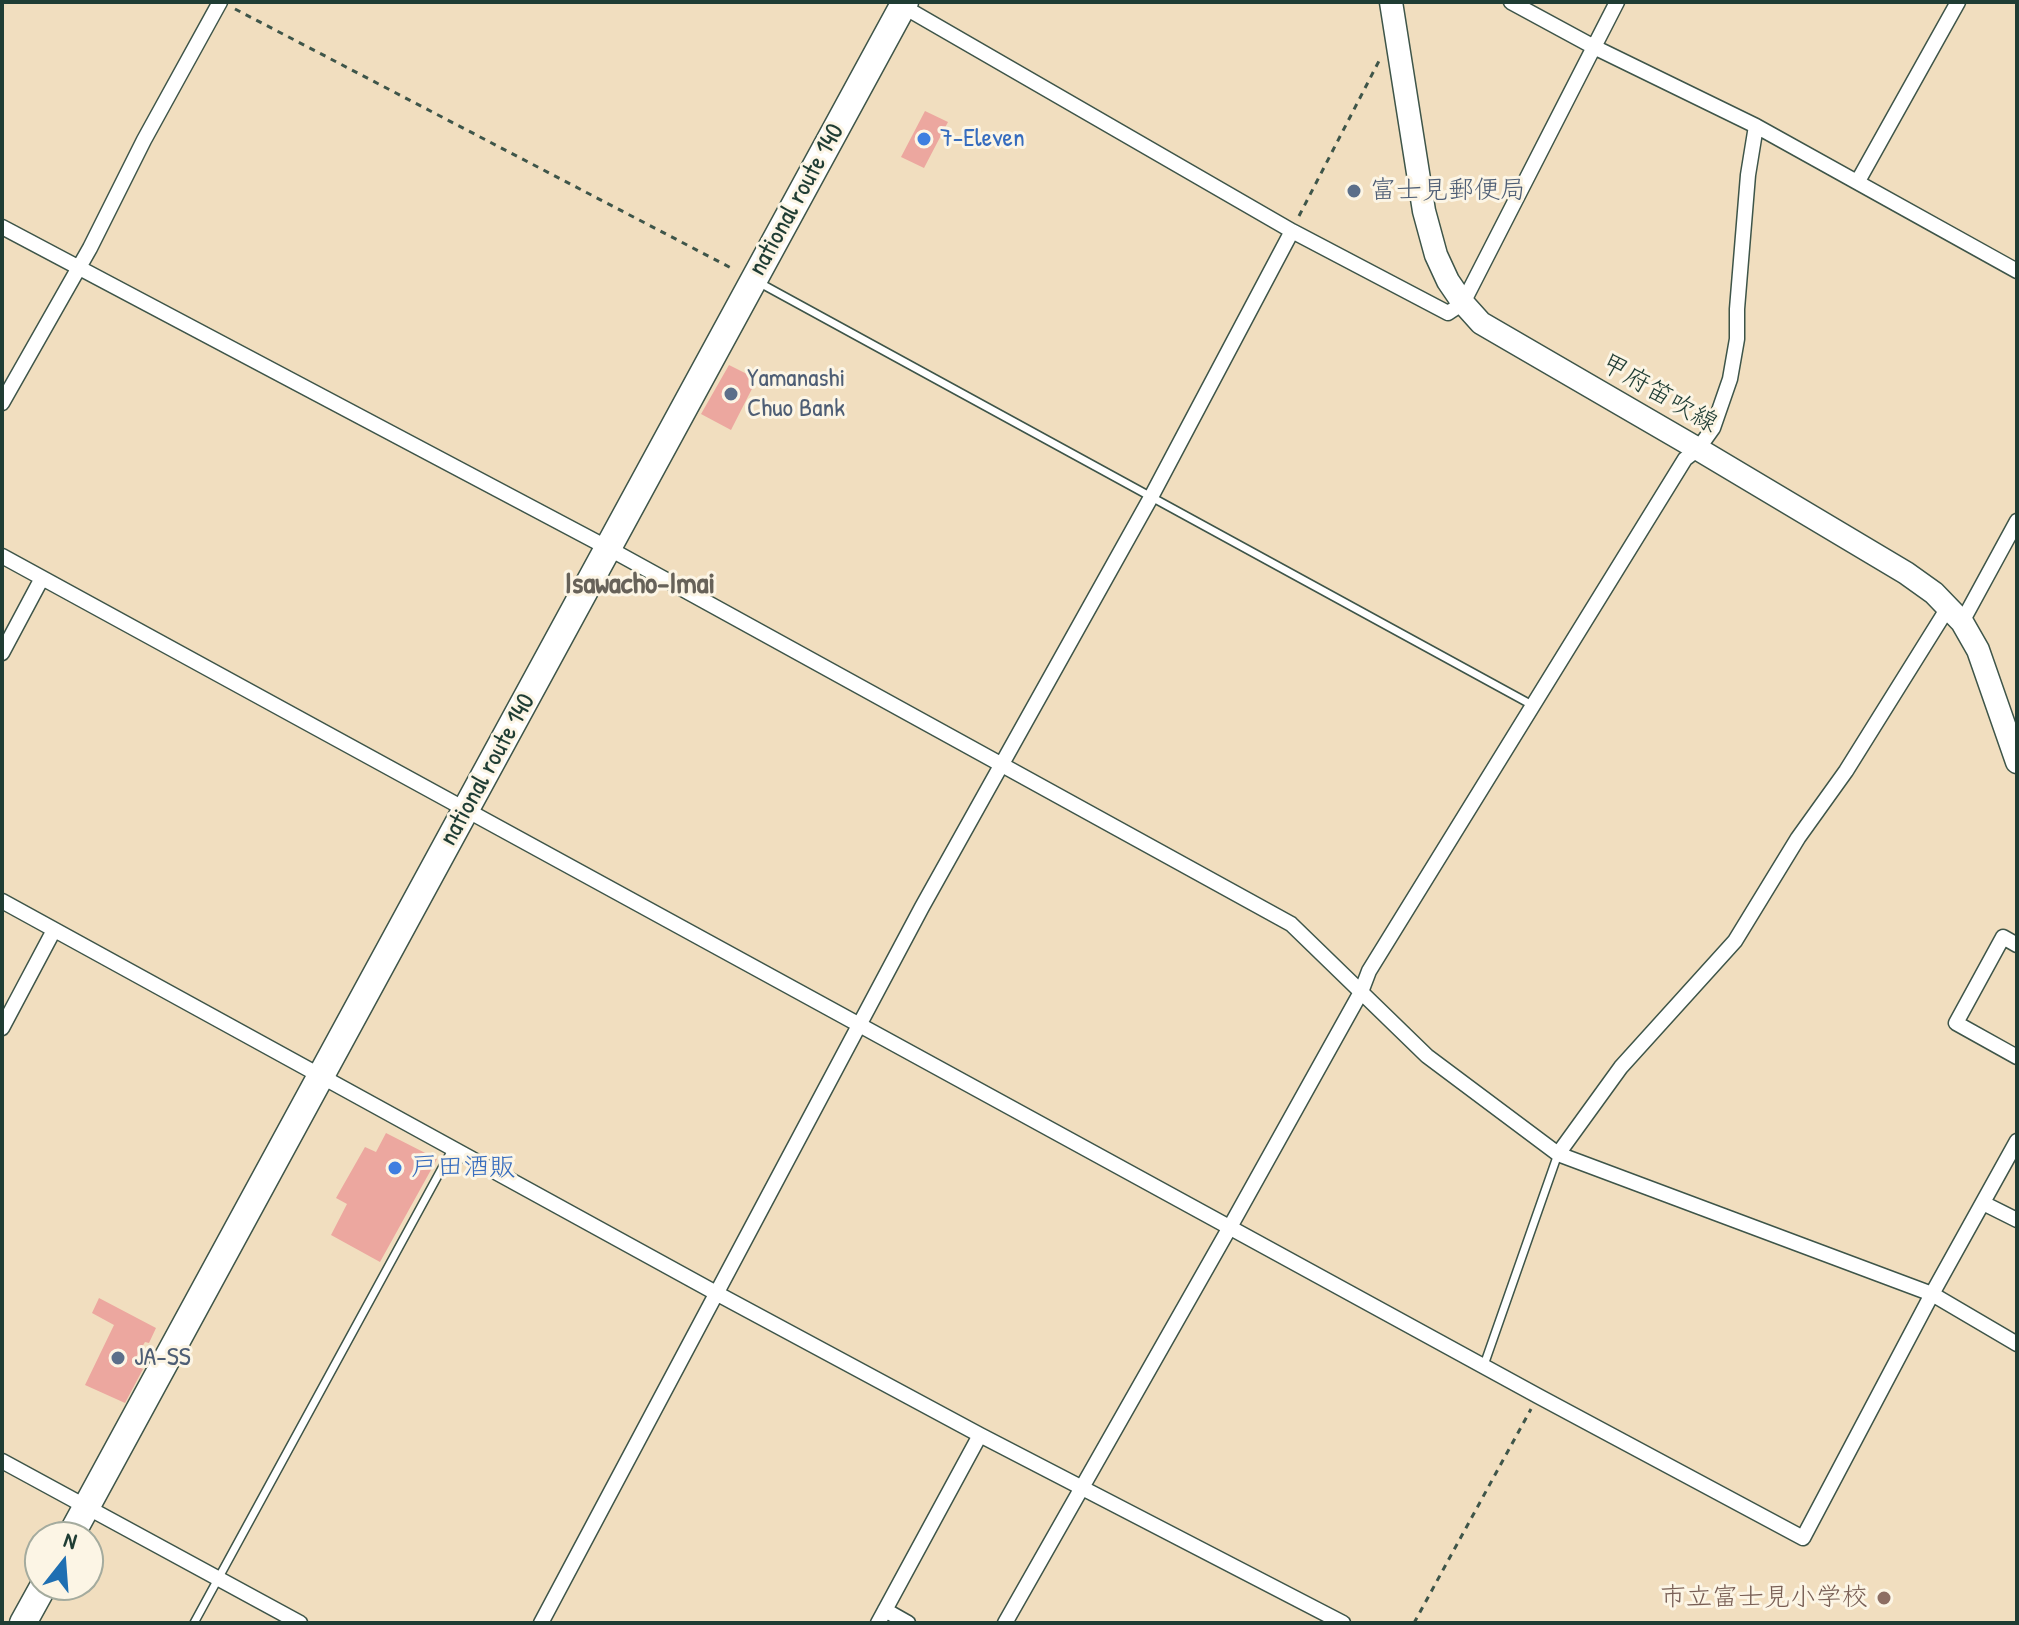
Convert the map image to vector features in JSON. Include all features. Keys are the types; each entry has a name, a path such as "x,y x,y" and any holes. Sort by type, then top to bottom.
{"highway":[{"name":"national route 140","path":"78,1521 466,811 901,3"},
{"path":"23,1623 35,1601"}],"main road":[{"name":"甲府笛吹線","path":"1391,2 1424,211 1436,255 1463,303 1481,323 1906,573 1956,614 1978,650 2017,762"}],"street":[{"path":"2,403 90,248 144,140 220,2"},
{"path":"1511,2 1594,47 1756,126 2017,271"},
{"path":"901,3 1292,231 1448,313 1463,303 1617,2"},
{"path":"1858,181 1958,2"},
{"path":"1005,1623 1230,1227 1361,992 1369,971 1685,459 1698,449 1713,428 1730,379 1735,352 1748,175 1756,126"},
{"path":"2,227 608,548 1291,924 1427,1056 1558,1154 1932,1294 2017,1344"},
{"path":"541,1623 922,907 1150,499 1292,231"},
{"path":"1558,1154 1621,1067 1735,941 1798,838 1956,614 2017,521"},
{"path":"2,556 1803,1538 2017,1141"},
{"path":"2,653 42,578"},
{"path":"2,901 716,1293 980,1435 1343,1623"},
{"path":"2,1028 54,930"},
{"path":"2017,945 2003,937 1956,1023 2017,1057"},
{"path":"1983,1203 2017,1220"},
{"path":"908,1623 882,1617 980,1435"},
{"path":"2,1461 300,1623"}],"lane":[{"path":"753,280 1532,705"},
{"path":"194,1623 453,1148"},
{"path":"1484,1365 1558,1154"}],"path":[{"path":"235,9 753,280"},
{"path":"1292,231 1396,27"},
{"path":"1414,1623 1538,1396"}],"building":[{"path":"925,111 948,122 924,168 901,157"},
{"path":"729,365 757,379 731,430 701,414"},
{"path":"386,1133 437,1159 380,1262 331,1235 347,1204 336,1198 365,1147 376,1152"},
{"path":"99,1298 156,1328 149,1343 145,1342 132,1364 143,1369 125,1403 85,1385 114,1325 92,1313"}],"place":[{"name":"7-Eleven","path":"924,139"},
{"name":"富士見郵便局","path":"1354,191"},
{"name":"Yamanashi Chuo Bank","path":"731,394"},
{"name":"戸田酒販","path":"395,1168"},
{"name":"JA-SS","path":"118,1358"},
{"name":"市立富士見小学校","path":"1884,1598"}],"district":[{"name":"Isawacho-Imai","path":"640,585"}]}
